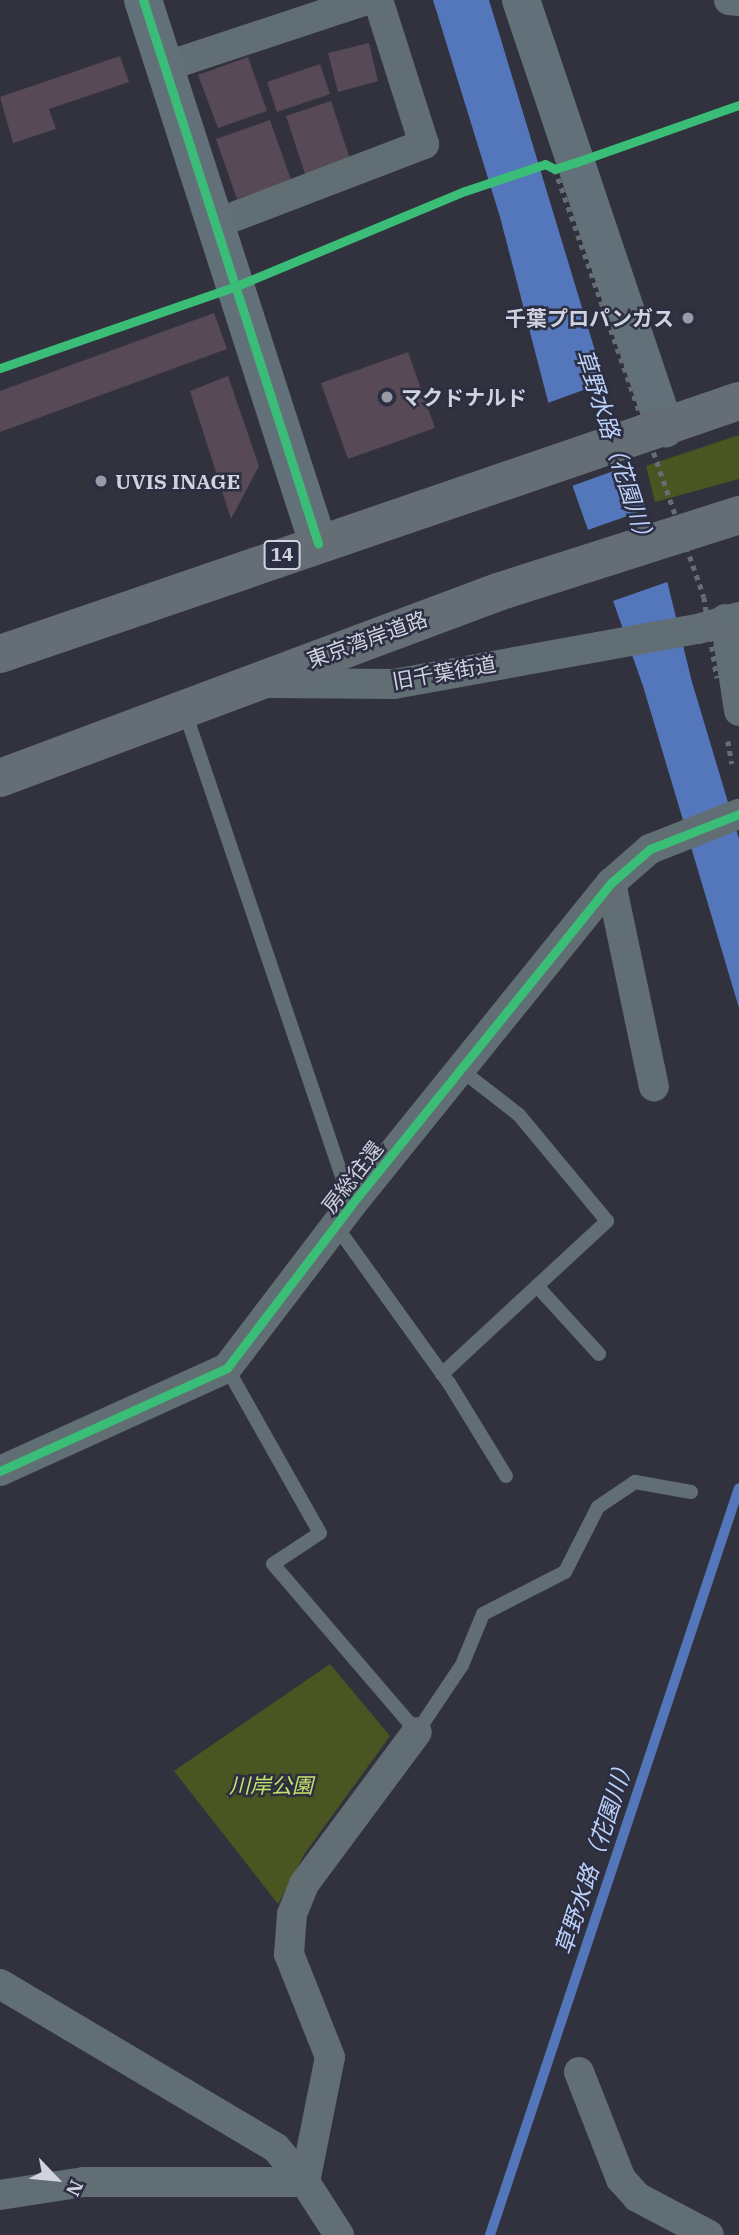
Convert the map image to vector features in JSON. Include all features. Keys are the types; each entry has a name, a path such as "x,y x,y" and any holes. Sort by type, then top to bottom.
{"highway":[{"name":"14","path":"0,654 317,543 739,401"},
{"name":"東京湾岸道路","path":"0,778 184,710 249,682 603,559 739,515"}],"street":[{"path":"143,0 317,543"},
{"path":"164,67 367,0"},
{"path":"215,224 424,144 378,0"},
{"path":"521,0 665,428"},
{"path":"729,0 739,1"},
{"path":"722,625 739,711"},
{"name":"旧千葉街道","path":"249,682 394,684 553,652 722,625"},
{"name":"房総往還","path":"0,1471 227,1368 344,1215 611,883 650,849 738,815"},
{"path":"611,883 654,1087"},
{"path":"305,2182 330,2057 289,1954 292,1914 304,1884 417,1732"},
{"path":"0,1984 266,2141 305,2182 339,2235"},
{"path":"579,2072 621,2179 637,2197 709,2235"},
{"path":"0,2195 84,2182 305,2182"}],"lane":[{"path":"184,710 344,1215 506,1476"},
{"path":"442,1374 607,1221 519,1115 460,1069"},
{"path":"537,1286 598,1354"},
{"path":"227,1368 320,1533 273,1564 417,1732 463,1665 483,1614 565,1572 598,1507 635,1482 691,1492"}],"path":[{"path":"465,191 545,164"},
{"path":"555,169 704,597 722,625 717,678"},
{"path":"729,747 732,764"}],"green space":[{"path":"739,435 739,479 655,502 646,466"},
{"name":"川岸公園","path":"330,1664 390,1736 305,1853 278,1904 174,1771"}],"water":[{"path":"433,0 489,0 628,460 654,528 692,682 739,839 739,1008 643,686 563,459 500,217"}],"pier":[{"path":"608,381 633,464 569,487 545,404"},
{"path":"650,508 670,581 610,602 585,531"}],"building":[{"path":"369,43 378,81 338,92 328,53"},
{"path":"120,56 129,82 49,109 56,129 13,143 0,97"},
{"path":"248,57 267,111 218,128 198,75"},
{"path":"320,64 330,94 277,112 267,82"},
{"path":"331,101 350,159 305,174 286,116"},
{"path":"270,120 291,180 237,199 216,139"},
{"path":"214,313 227,349 0,432 0,391"},
{"path":"408,352 435,428 348,459 321,383"},
{"path":"228,376 259,466 231,519 190,391"}],"waterway":[{"name":"草野水路（花園川）","path":"490,2235 739,1488"}],"cycle path":[{"path":"143,0 318,543"},
{"path":"0,368 234,287 465,191 545,164 555,169 739,105"},
{"path":"0,1471 227,1368 351,1205 611,883 650,849 739,814"}],"place":[{"name":"千葉プロパンガス","path":"688,318"},
{"name":"マクドナルド","path":"387,397"},
{"name":"UVIS INAGE","path":"101,481"}]}
